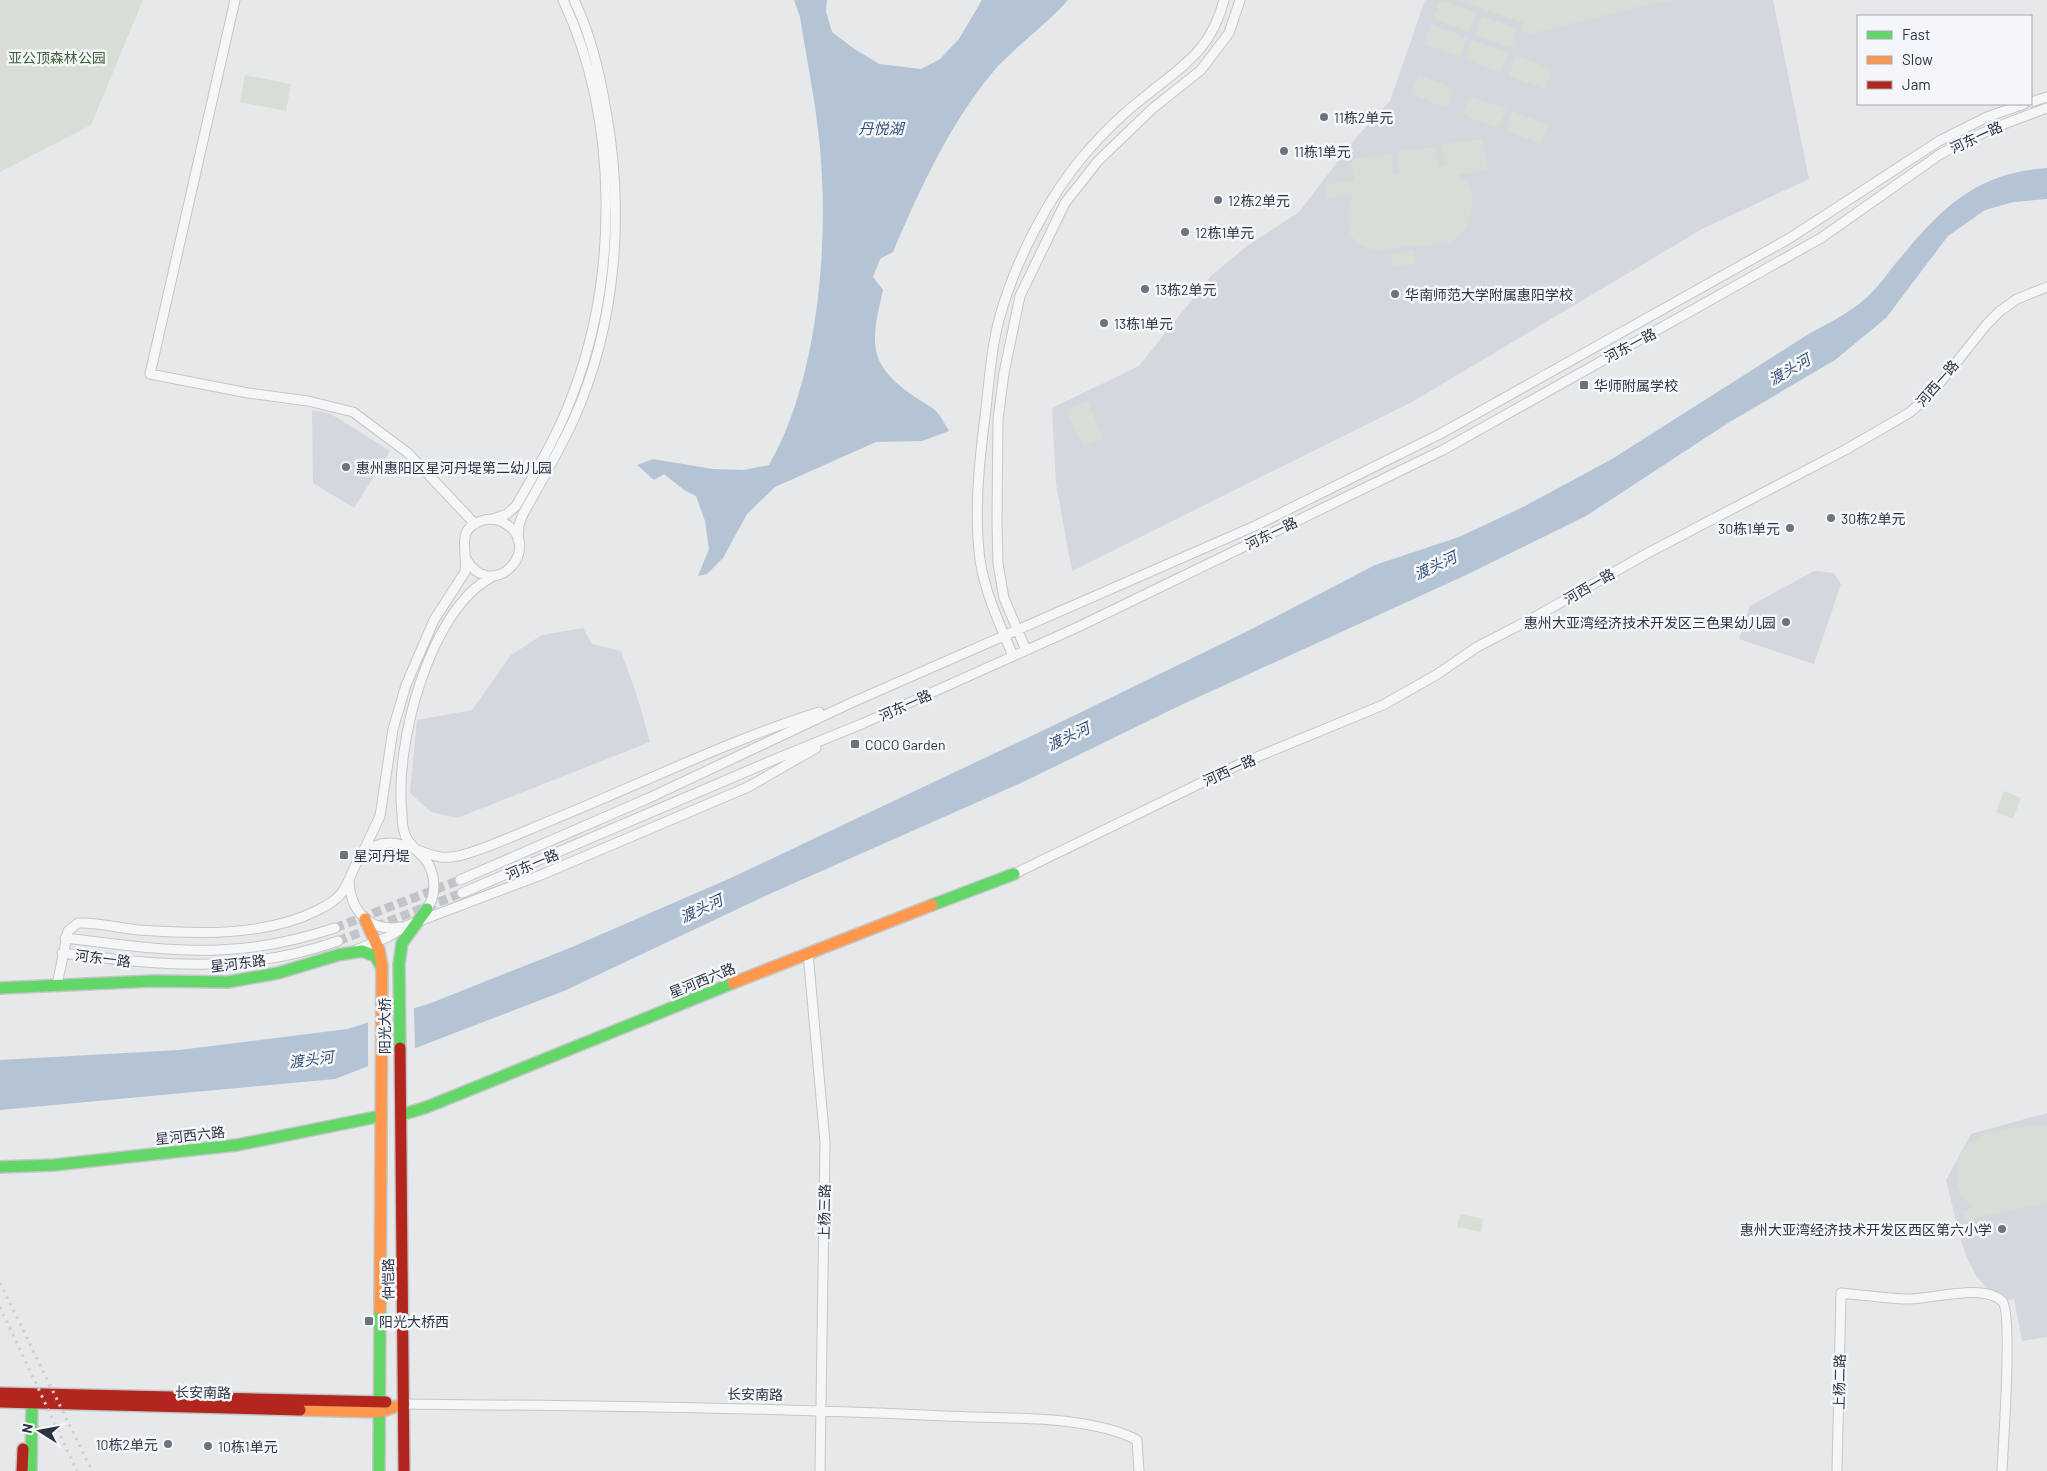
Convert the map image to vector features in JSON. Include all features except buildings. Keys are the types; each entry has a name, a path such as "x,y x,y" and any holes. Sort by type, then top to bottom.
{"street":[{"path":"235,0 150,374 248,393 308,401 353,412 408,453 475,524"},
{"path":"65,938 69,928 78,923 139,930 211,932 272,924 291,920 328,904 340,894 349,880 353,866 362,854 380,816 393,729 406,685 434,620 462,579 466,567 464,539 475,524 507,514 516,506 559,427 582,366 602,277 605,173 600,126 590,80 574,24 563,0"},
{"path":"365,920 378,926 392,928 411,924 427,909 432,897 432,877 424,858 414,849 406,837 400,794 404,750 414,704 428,663 450,619 468,594 478,584 503,574 516,561 519,552 519,524 573,420 598,349 612,278 616,237 616,202 611,137 600,80 583,18 574,0"},
{"path":"1013,656 987,592 980,561 978,535 982,437 999,318 1010,286 1044,214 1085,153 1146,95 1192,60 1212,32 1224,0"},
{"path":"1026,650 1004,598 998,564 998,419 1004,374 1020,296 1064,203 1098,161 1145,116 1201,70 1229,32 1240,0"},
{"path":"2032,102 2047,97"},
{"name":"河东一路","path":"460,880 649,798 853,702 1004,634 1257,525 1440,434 1790,238 1939,141 1987,117 2021,105"},
{"name":"河东一路","path":"462,893 655,812 771,760 845,732 1087,623 1443,450 1820,238 1938,155 1985,131 2047,108"},
{"name":"河西一路","path":"1014,874 1240,764 1382,705 1436,675 1477,647 1535,617 1646,554 1845,450 1909,413 1931,394 1971,343 2000,311 2016,299 2047,287"},
{"path":"493,519 510,526 518,540"},
{"path":"464,557 476,572 494,576"},
{"path":"362,854 374,846 388,842 402,844 441,857 472,852 587,806 744,738 853,702"},
{"path":"338,955 376,943 411,924 541,875 748,787 845,732"},
{"name":"星河西六路","path":"401,1115 427,1107 808,953 1014,874"},
{"path":"349,880 352,902 365,920 376,943 382,968"},
{"name":"阳光大桥","path":"399,1087 399,964 402,943 411,924"},
{"name":"河东一路","path":"335,928 285,942 219,950 129,946 65,938 62,953 180,966 236,964 281,958 338,941"},
{"name":"星河东路","path":"0,988 153,981 228,982 278,973 354,952 366,952 375,956 382,968"},
{"path":"57,985 62,953"},
{"name":"上杨三路","path":"808,953 825,1142 820,1471"},
{"name":"阳光大桥","path":"382,968 382,1088"},
{"name":"仲恺路","path":"399,1087 401,1115 404,1471"},
{"name":"仲恺路","path":"379,1471 382,1088"},
{"name":"星河西六路","path":"0,1167 54,1165 238,1145 381,1116"},
{"name":"上杨二路","path":"1837,1471 1841,1293 1909,1299 1967,1292 2001,1299 2005,1305 2008,1334 2002,1471"},
{"name":"长安南路","path":"0,1393 28,1400"},
{"path":"22,1471 28,1400"},
{"path":"28,1400 31,1471"},
{"name":"长安南路","path":"0,1402 28,1400 379,1406 404,1404 821,1410 1076,1422 1121,1432 1137,1440 1139,1471"}],"shaded area":[{"name":"华南师范大学附属惠阳学校","path":"1425,0 1773,0 1809,179 1702,229 1412,402 1072,571 1056,484 1052,408 1139,366 1211,276 1247,246 1299,212 1355,139 1390,101"},
{"name":"惠州惠阳区星河丹堤第二幼儿园","path":"312,410 331,414 390,451 354,508 313,483"},
{"name":"惠州大亚湾经济技术开发区三色果幼儿园","path":"1814,571 1834,573 1841,584 1814,664 1739,639 1750,606"},
{"path":"583,628 592,644 621,651 637,696 650,742 457,818 431,812 410,793 417,720 472,710 511,655 542,635"},
{"name":"惠州大亚湾经济技术开发区西区第六小学","path":"2047,1113 2047,1337 2022,1341 2014,1299 2006,1301 1990,1291 1977,1277 1967,1258 1960,1238 1946,1180 1971,1134"}],"green space":[{"name":"亚公顶森林公园","path":"0,0 143,0 91,125 0,172"},
{"path":"1440,0 1476,12 1469,32 1433,18"},
{"path":"1458,0 1678,0 1642,6 1529,34 1522,31 1524,23"},
{"path":"1482,16 1518,29 1511,48 1475,35"},
{"path":"1431,24 1467,38 1460,57 1424,44"},
{"path":"1472,40 1508,53 1501,73 1465,59"},
{"path":"1516,56 1552,69 1545,89 1509,76"},
{"path":"245,75 291,84 286,111 240,102"},
{"path":"1418,75 1454,88 1447,108 1411,94"},
{"path":"1470,96 1506,109 1499,128 1463,115"},
{"path":"1512,111 1548,125 1541,144 1505,131"},
{"path":"1482,139 1488,169 1458,175 1469,186 1472,193 1472,210 1470,218 1461,233 1456,239 1449,242 1384,250 1369,249 1354,240 1348,226 1348,210 1354,195 1327,198 1326,184 1354,180 1351,159 1391,154 1394,174 1399,173 1396,152 1436,147 1438,167 1445,166 1442,144"},
{"path":"1414,250 1416,264 1393,267 1391,254"},
{"path":"1087,400 1103,438 1083,447 1066,410"},
{"path":"2004,791 2021,798 2013,819 1996,812"},
{"path":"2047,1125 2047,1203 1965,1220 1963,1211 1973,1208 1958,1188 1957,1169 1966,1147 1973,1141 1992,1132"},
{"path":"1460,1214 1483,1219 1481,1232 1457,1227"}],"water":[{"name":"丹悦湖","path":"794,0 827,0 826,11 832,32 853,48 879,64 921,69 940,59 959,39 982,0 1068,0 998,66 981,87 938,155 893,252 880,259 873,277 883,290 875,338 876,351 880,362 899,385 935,410 949,431 922,441 876,442 775,487 747,514 723,558 707,574 698,576 709,549 705,521 696,496 684,490 664,474 654,480 637,465 653,459 713,469 744,470 769,465 786,431 799,393 809,353 816,311 821,269 823,226 820,148 814,99 800,17"},
{"name":"渡头河","path":"2047,168 2047,199 2014,202 1985,210 1948,236 1886,318 1835,360 1728,423 1586,516 1464,576 1181,705 1021,783 765,896 564,991 335,1079 0,1110 0,1060 179,1050 347,1029 431,1003 572,947 733,877 1067,719 1252,629 1375,565 1459,537 1523,507 1612,459 1854,307 1876,288 1933,221 1964,195 2001,177 2023,171"}],"pier":[{"path":"414,1006 415,1052 368,1070 368,1020"}],"tunnel":[{"path":"335,928 460,880"},
{"path":"338,941 462,893"}],"railway":[{"path":"0,1283 92,1471"},
{"path":"0,1307 77,1471"}],"traffic: fast":[{"path":"932,905 1014,874"},
{"path":"400,1048 399,964 402,943 427,909"},
{"path":"0,988 153,981 228,982 278,973 338,955 362,951 375,956 381,966"},
{"path":"401,1115 427,1107 733,983"},
{"path":"0,1167 54,1165 237,1145 381,1116"},
{"path":"379,1471 380,1309"},
{"path":"29,1397 32,1403 31,1471"}],"traffic: slow":[{"path":"733,983 932,905"},
{"path":"365,919 379,950 382,966 380,1309"},
{"path":"300,1410 379,1412 404,1404"}],"traffic: jam":[{"path":"400,1048 404,1471"},
{"path":"0,1393 386,1402"},
{"path":"0,1402 300,1410"},
{"path":"22,1471 23,1449"}],"place":[{"name":"11栋2单元","path":"1324,117"},
{"name":"11栋1单元","path":"1284,151"},
{"name":"12栋2单元","path":"1218,200"},
{"name":"12栋1单元","path":"1185,232"},
{"name":"13栋2单元","path":"1145,289"},
{"name":"华南师范大学附属惠阳学校","path":"1395,294"},
{"name":"13栋1单元","path":"1104,323"},
{"name":"华师附属学校","path":"1584,385"},
{"name":"惠州惠阳区星河丹堤第二幼儿园","path":"346,467"},
{"name":"30栋2单元","path":"1831,518"},
{"name":"30栋1单元","path":"1790,528"},
{"name":"惠州大亚湾经济技术开发区三色果幼儿园","path":"1786,622"},
{"name":"COCO Garden","path":"855,744"},
{"name":"星河丹堤","path":"344,855"},
{"name":"惠州大亚湾经济技术开发区西区第六小学","path":"2002,1229"},
{"name":"阳光大桥西","path":"369,1321"},
{"name":"10栋2单元","path":"168,1444"},
{"name":"10栋1单元","path":"208,1446"}]}
